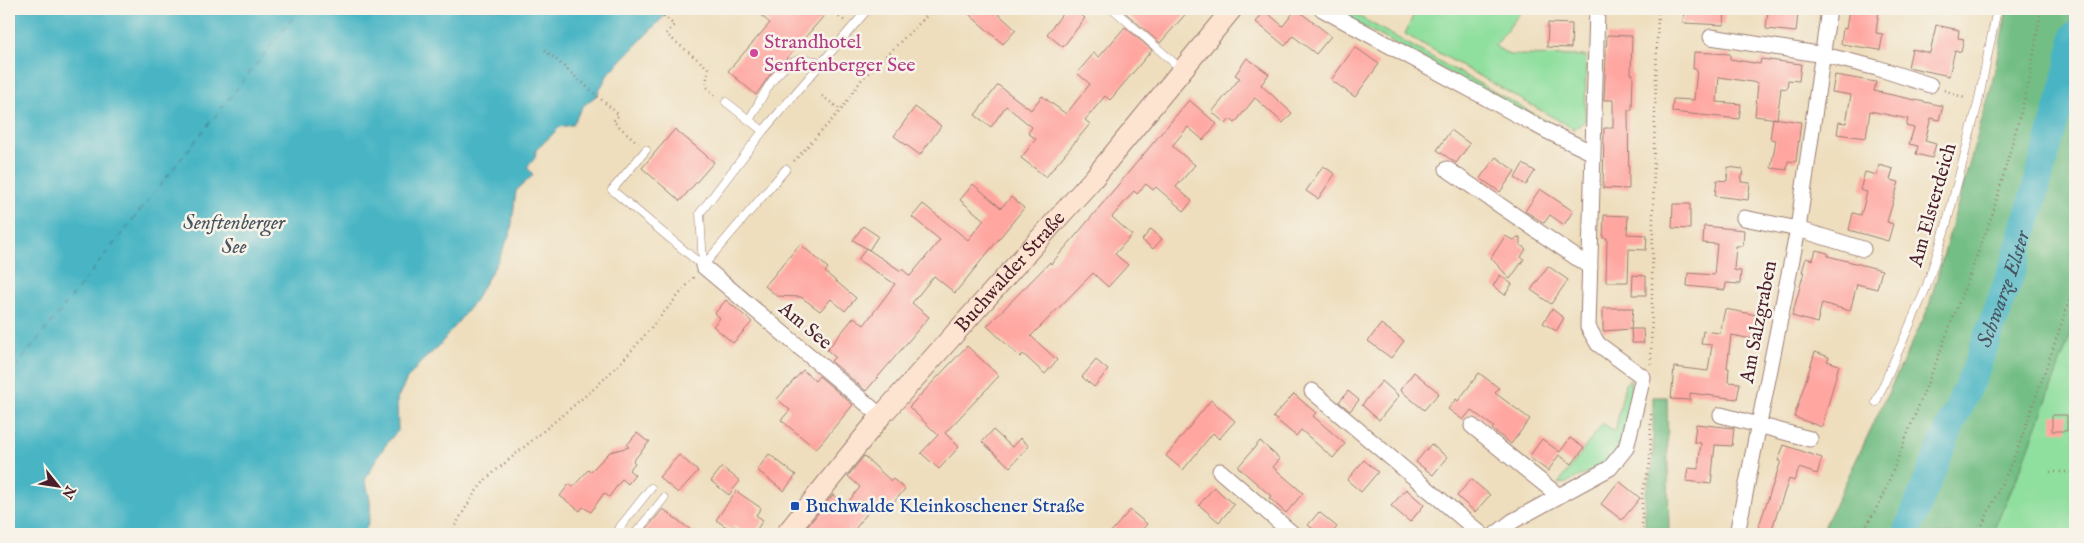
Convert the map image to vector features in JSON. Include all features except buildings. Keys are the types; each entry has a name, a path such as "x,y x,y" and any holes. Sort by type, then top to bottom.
{"street":[{"name":"Buchwalder Straße","path":"786,534 880,416 1093,179 1232,9"},
{"path":"1322,9 1547,131 1593,153"},
{"path":"1496,534 1513,521 1610,468 1626,448 1643,377 1598,344 1588,326 1597,9"},
{"name":"Am Salzgraben","path":"1737,534 1798,229 1830,9"},
{"path":"1711,36 1824,55 1877,68 1930,85"},
{"path":"1447,169 1590,267"},
{"path":"1744,218 1798,229 1863,249"},
{"name":"Am See","path":"703,266 880,416"},
{"path":"1312,391 1481,534"},
{"path":"1721,415 1810,439"},
{"path":"1472,426 1559,496"},
{"path":"1220,471 1293,534"}],"lane":[{"path":"703,266 700,213 763,131 868,9"},
{"path":"1113,9 1182,70"},
{"name":"Am Elsterdeich","path":"1876,402 1926,288 1946,226 1978,103 1997,9"},
{"path":"749,120 772,82 790,64 797,60 805,59 821,62"},
{"path":"726,102 763,131"},
{"path":"646,150 612,190 703,266"},
{"path":"703,266 786,169"},
{"path":"618,534 620,527 651,488"},
{"path":"635,534 664,498"}],"path":[{"path":"656,9 674,25 666,34 708,68 707,89 726,102"},
{"path":"922,22 926,9"},
{"path":"786,169 841,110 862,80 934,9"},
{"path":"1651,366 1658,9"},
{"path":"1862,534 1882,498 1992,216 2029,83 2041,9"},
{"path":"545,50 619,116 613,121 646,150"},
{"path":"1930,85 1978,103"},
{"path":"822,96 841,110"},
{"path":"450,534 474,494 487,478 596,388 628,354 703,266"},
{"path":"1978,534 2017,451 2075,286"},
{"path":"1642,534 1642,494 1650,463 1651,405"},
{"path":"2050,472 2075,472"}],"green space":[{"path":"1331,9 1349,11 1566,132 1564,135"},
{"path":"1416,9 1523,9 1495,46 1509,55 1586,56 1585,121 1574,129 1405,34"},
{"path":"2007,9 2075,9 2075,323 2022,466 1992,534 1821,534 1928,309 1991,88"},
{"path":"2075,322 2075,534 1991,534"},
{"path":"1630,380 1631,399 1628,421 1622,442 1617,451 1607,462 1566,483 1558,484 1603,423 1615,432 1625,384"},
{"path":"1653,397 1667,397 1669,534 1645,534 1645,495 1653,466"}],"water":[{"name":"Senftenberger See","path":"9,9 671,9 608,74 597,95 583,106 572,125 560,127 536,150 535,158 527,167 533,175 516,191 511,231 498,261 473,303 438,347 421,362 407,379 397,399 398,431 384,448 365,480 369,494 370,514 363,534 9,534"}],"waterway":[{"name":"Schwarze Elster","path":"1906,534 1976,368 2015,262 2063,92 2075,35"}],"ferry route":[{"path":"9,376 300,9"}],"place":[{"name":"Strandhotel Senftenberger See","path":"754,53"},
{"name":"Buchwalde Kleinkoschener Straße","path":"795,506"}]}
